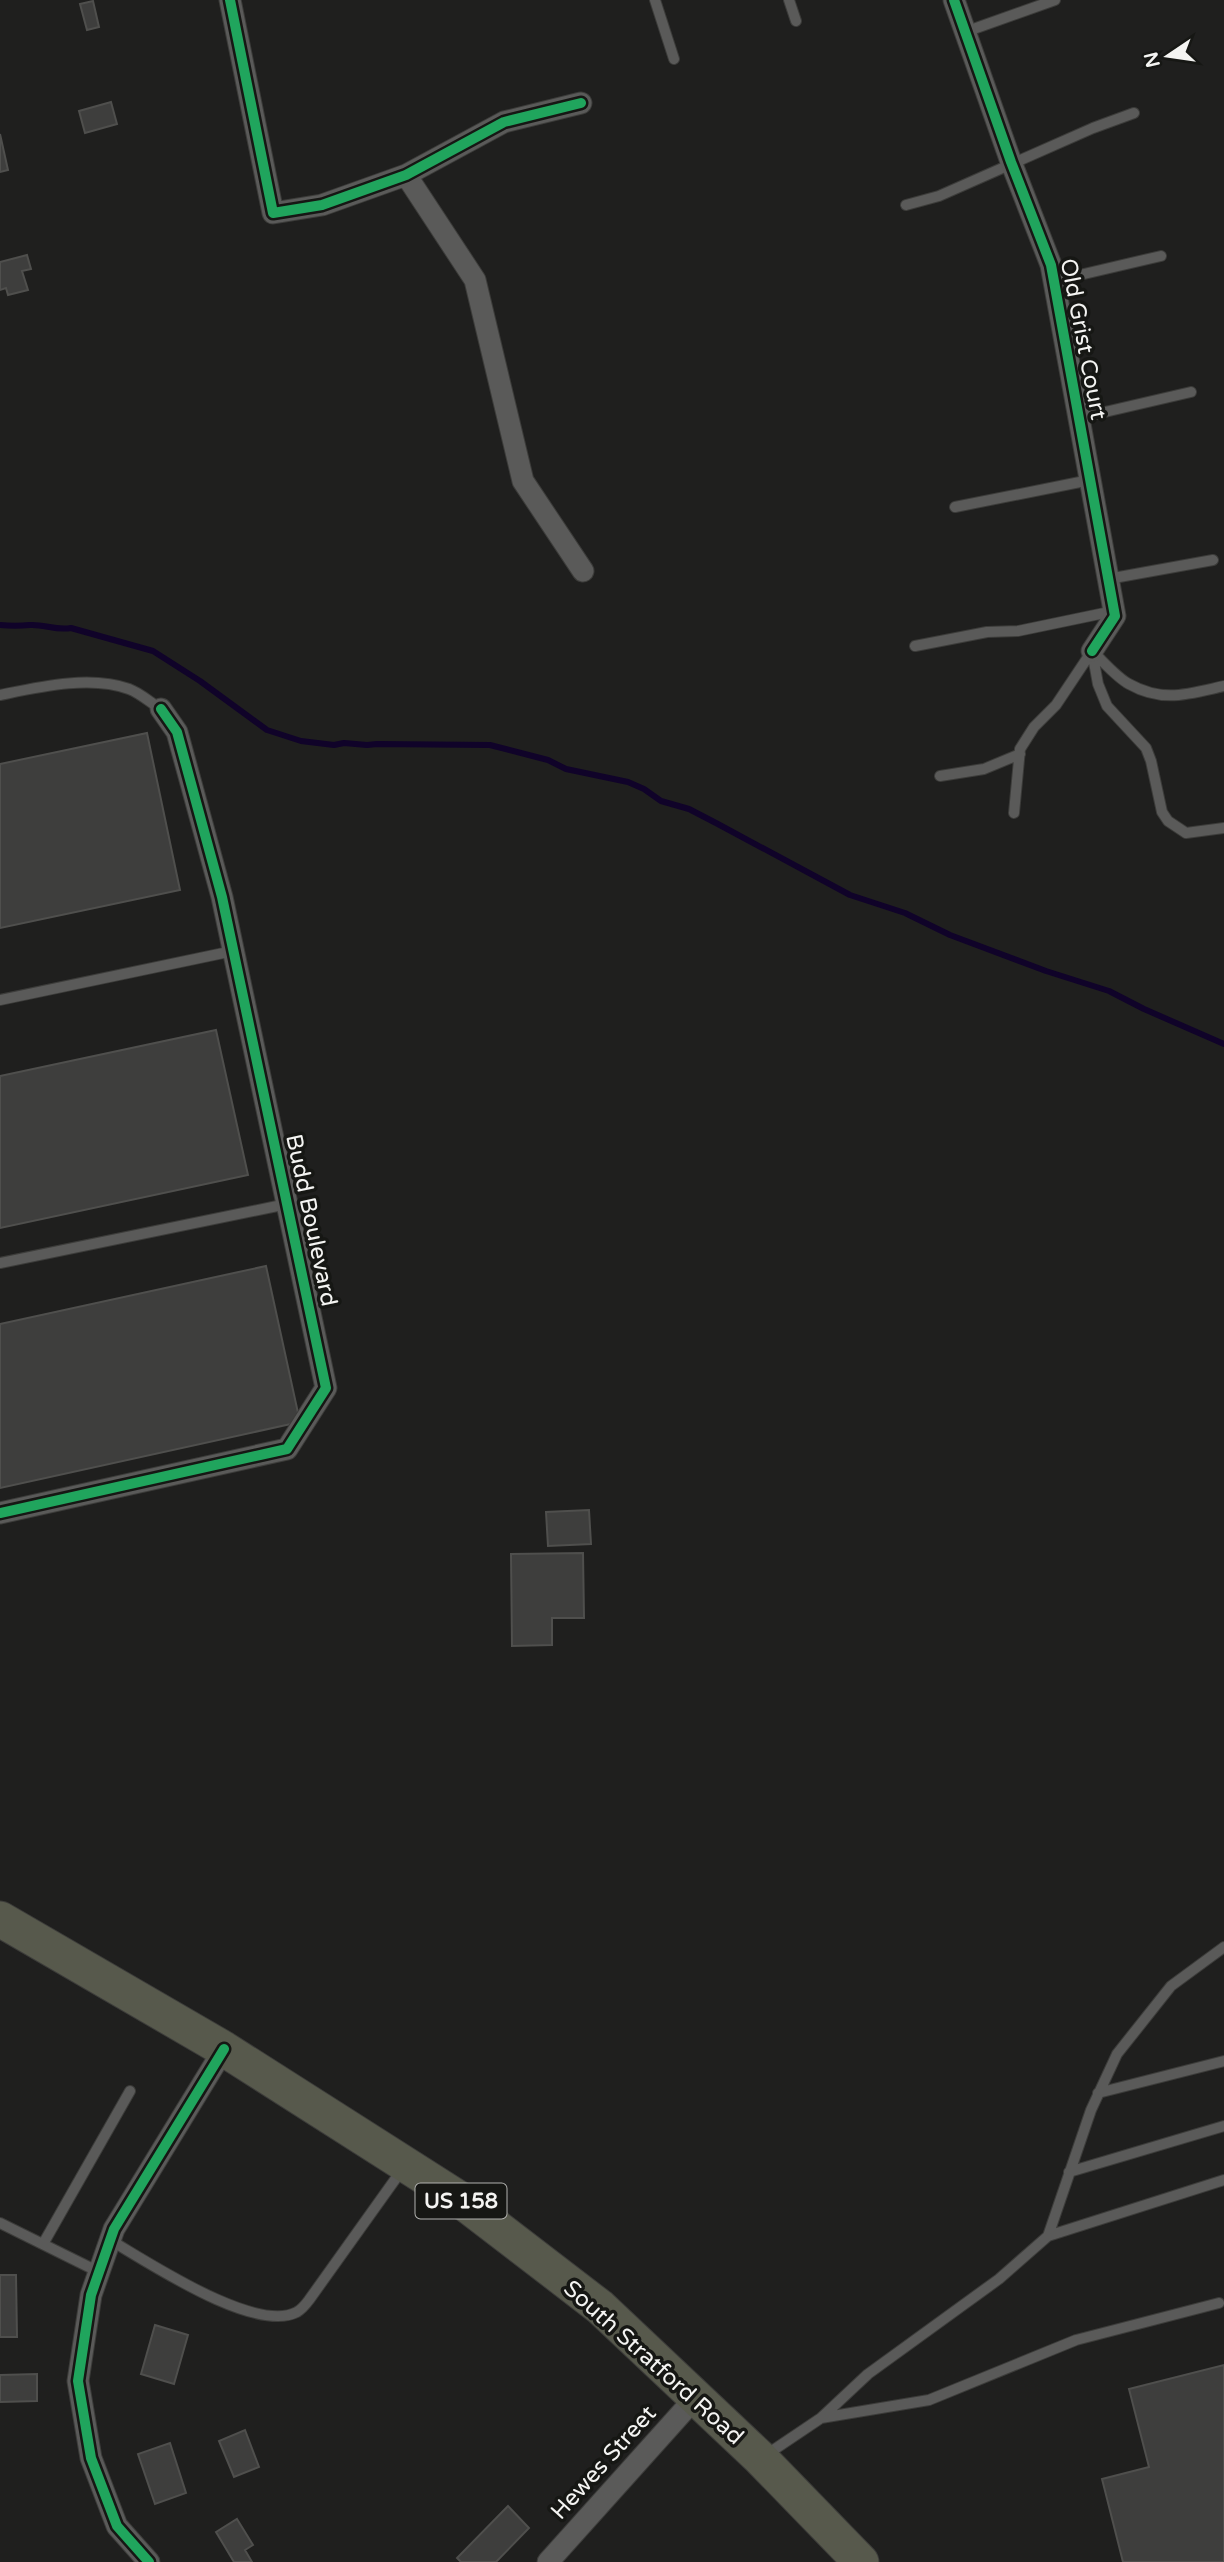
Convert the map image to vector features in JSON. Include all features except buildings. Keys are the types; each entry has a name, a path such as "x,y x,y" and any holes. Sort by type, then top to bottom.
{"main road":[{"name":"South Stratford Road","path":"0,1919 224,2049 458,2199 600,2307 760,2458 861,2562"}],"street":[{"path":"230,0 273,214 322,205 406,175 504,122 582,103"},
{"name":"Old Grist Court","path":"954,0 1011,162 1051,265 1114,611"},
{"path":"406,175 475,280 523,481 583,571"},
{"path":"1092,651 1115,617 1114,611"},
{"name":"Budd Boulevard","path":"0,1513 287,1448 326,1388 222,897 177,732 161,709"},
{"path":"149,2562 117,2526 90,2458 78,2381 91,2294 114,2229 224,2049"},
{"name":"Hewes Street","path":"548,2562 696,2397"}],"lane":[{"path":"655,0 674,59"},
{"path":"789,0 796,21"},
{"path":"965,32 1055,0"},
{"path":"906,205 939,196 1011,162 1134,113"},
{"path":"1054,281 1161,256"},
{"path":"1079,418 1191,392"},
{"path":"955,507 1090,480"},
{"path":"1108,579 1213,560"},
{"path":"915,646 987,632 1018,631 1114,611"},
{"path":"1092,651 1128,684 1162,697 1224,687"},
{"path":"1014,813 1020,754 1025,739 1056,705 1092,651"},
{"path":"1092,651 1098,684 1107,706 1146,748 1159,804 1168,821 1186,833 1224,828"},
{"path":"0,695 54,684 101,684 129,689 161,709"},
{"path":"940,776 984,769 1020,754"},
{"path":"0,1000 233,951"},
{"path":"0,1263 287,1204"},
{"path":"1048,2236 1098,2093 1117,2054 1171,1986 1224,1947"},
{"path":"1098,2093 1224,2062"},
{"path":"43,2244 130,2091"},
{"path":"1069,2172 1224,2126"},
{"path":"110,2240 230,2307 264,2314 286,2315 298,2311 309,2300 405,2165"},
{"path":"760,2458 821,2418 868,2374 999,2279 1048,2236 1224,2180"},
{"path":"0,2223 99,2272"},
{"path":"821,2418 929,2400 1076,2340 1219,2303"}],"waterway":[{"path":"0,625 71,628 153,651 200,681 267,730 301,741 334,745 490,745 548,760 566,769 628,782 661,801 689,809 850,895 905,913 950,935 1046,971 1109,991 1224,1044"}],"cycle path":[{"path":"230,0 273,213 322,205 406,175 504,122 581,103"},
{"path":"954,0 1011,162 1051,265 1115,616 1092,651"},
{"path":"0,1513 287,1449 326,1388 222,897 177,732 161,709"},
{"path":"149,2562 117,2526 91,2458 78,2381 91,2295 114,2229 224,2049"}]}
